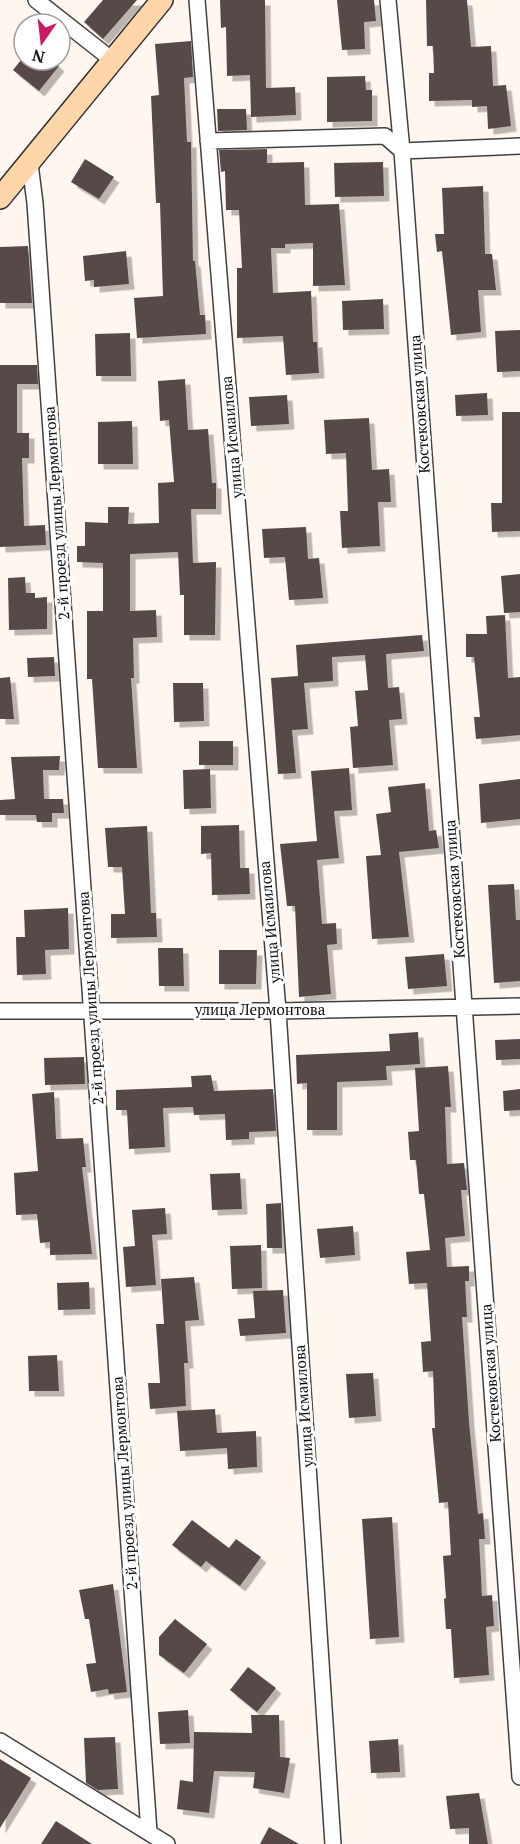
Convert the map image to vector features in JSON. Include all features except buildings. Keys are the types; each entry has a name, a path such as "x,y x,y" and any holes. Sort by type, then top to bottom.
{"street":[{"path":"36,0 111,59"},
{"path":"1,195 30,164 111,59 162,0"},
{"name":"улица Исмаилова","path":"197,0 278,1011 333,1844"},
{"name":"Костековская улица","path":"388,0 402,151 520,1777"},
{"path":"208,141 385,136 402,151 520,146"},
{"name":"2-й проезд улицы Лермонтова","path":"30,164 36,214 149,1832"},
{"name":"улица Лермонтова","path":"0,1011 278,1011 520,1006"},
{"path":"0,1741 167,1844"}]}
